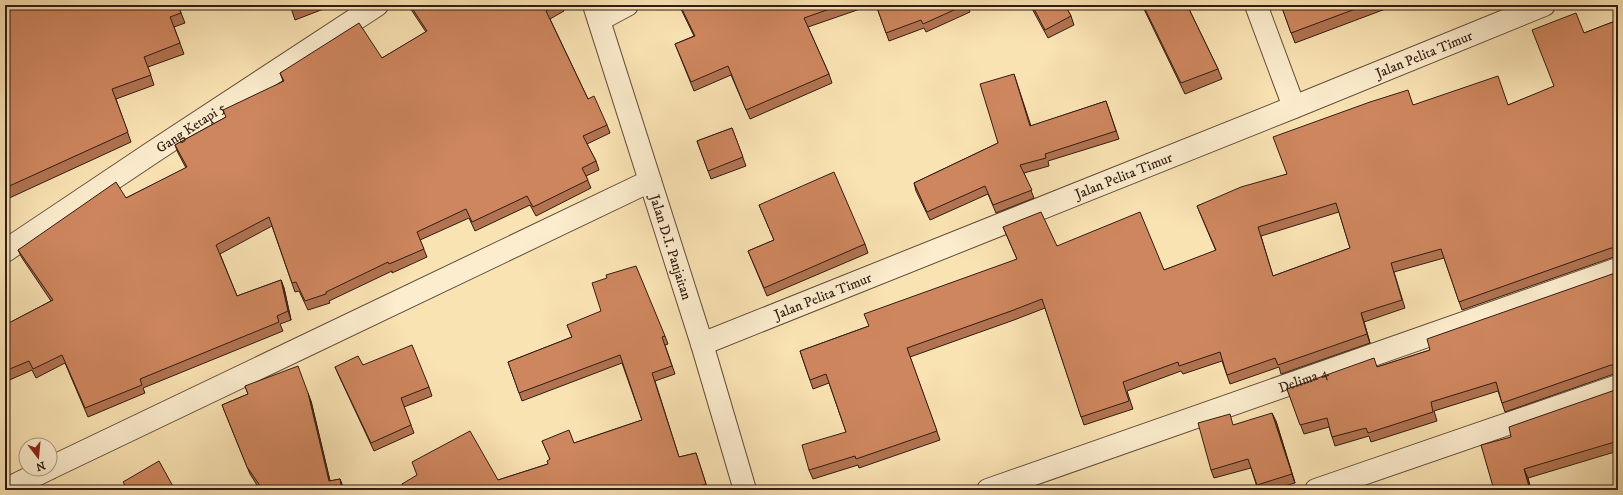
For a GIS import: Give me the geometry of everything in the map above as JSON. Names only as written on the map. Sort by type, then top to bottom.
[{"type":"street","name":"Gang Ketapi 5","points":[[5,252],[153,152],[377,5]]},
{"type":"street","points":[[596,12],[627,5]]},
{"type":"street","points":[[1256,5],[1294,107]]},
{"type":"street","name":"Jalan Pelita Timur","points":[[702,344],[1294,107],[1544,5]]},
{"type":"street","name":"Jalan D.I. Panjaitan","points":[[596,12],[702,344],[745,490]]},
{"type":"street","points":[[58,465],[650,181]]},
{"type":"street","name":"Delima 4","points":[[988,490],[1618,269]]},
{"type":"street","points":[[1316,490],[1618,386]]},
{"type":"street","points":[[5,490],[32,477]]},
{"type":"building","points":[[5,5],[178,5],[181,13],[170,17],[180,43],[144,57],[151,75],[112,89],[128,132],[5,188]]},
{"type":"building","points":[[290,5],[302,5],[291,9]]},
{"type":"building","points":[[410,5],[556,5],[546,11],[588,99],[594,96],[607,125],[583,136],[596,161],[582,168],[588,180],[533,207],[527,196],[472,222],[466,209],[417,232],[424,249],[389,264],[388,262],[326,292],[326,294],[305,301],[296,282],[292,283],[269,217],[216,245],[237,296],[281,280],[288,311],[277,316],[279,322],[140,379],[142,385],[85,408],[62,355],[33,369],[29,361],[5,371],[5,325],[53,300],[18,250],[116,182],[126,198],[187,167],[175,145],[226,117],[223,110],[284,81],[280,73],[359,23],[382,58],[427,31]]},
{"type":"building","points":[[680,5],[841,5],[804,18],[829,74],[746,110],[728,66],[691,82],[675,44],[695,36]]},
{"type":"building","points":[[876,5],[965,5],[923,24],[921,20],[886,33]]},
{"type":"building","points":[[1032,5],[1065,5],[1071,16],[1045,30]]},
{"type":"building","points":[[1143,5],[1187,5],[1218,69],[1181,83]]},
{"type":"building","points":[[1281,5],[1366,5],[1291,33]]},
{"type":"building","points":[[1576,13],[1584,33],[1618,20],[1618,248],[1611,248],[1459,302],[1441,249],[1391,263],[1402,300],[1361,313],[1367,334],[1278,365],[1275,358],[1227,375],[1220,352],[1179,366],[1178,362],[1123,382],[1129,401],[1081,417],[1042,299],[907,348],[937,431],[856,459],[855,456],[809,470],[802,445],[846,432],[826,374],[810,380],[800,351],[869,326],[864,314],[1017,259],[1003,227],[1041,212],[1057,246],[1140,212],[1164,270],[1216,250],[1197,206],[1241,187],[1287,174],[1273,137],[1408,90],[1413,105],[1498,76],[1508,105],[1554,86],[1532,30]],"holes":[[[1336,203],[1350,248],[1273,276],[1258,227]]]},
{"type":"building","points":[[1014,74],[1030,126],[1106,101],[1116,131],[1045,154],[1046,158],[1020,165],[1032,190],[993,205],[985,186],[927,212],[914,183],[998,143],[980,84]]},
{"type":"building","points":[[732,128],[743,157],[708,171],[697,141]]},
{"type":"building","points":[[834,172],[865,244],[764,288],[748,251],[774,240],[759,205]]},
{"type":"building","points":[[636,266],[665,336],[662,337],[672,366],[652,373],[679,457],[696,453],[706,484],[689,490],[405,490],[402,484],[417,475],[412,462],[470,431],[498,480],[548,464],[547,461],[550,459],[542,441],[569,430],[574,443],[642,420],[620,355],[519,393],[508,362],[572,337],[567,325],[601,311],[592,283],[607,278],[606,275]]},
{"type":"building","points":[[1618,272],[1618,365],[1611,365],[1502,403],[1496,382],[1431,402],[1433,412],[1368,433],[1366,428],[1332,437],[1327,418],[1300,425],[1287,389],[1374,358],[1377,367],[1430,350],[1427,339]]},
{"type":"building","points":[[412,345],[429,387],[401,398],[411,425],[371,443],[335,367],[358,356],[363,365]]},
{"type":"building","points":[[298,366],[308,393],[329,481],[340,479],[342,490],[263,490],[247,467],[222,405],[248,394],[245,386]]},
{"type":"building","points":[[1618,389],[1618,441],[1524,469],[1530,490],[1494,490],[1481,445],[1511,437],[1509,427]]},
{"type":"building","points":[[1272,413],[1292,474],[1257,485],[1248,459],[1211,470],[1198,423],[1230,414],[1233,425]]},
{"type":"building","points":[[159,461],[175,490],[128,490],[123,482]]}]
